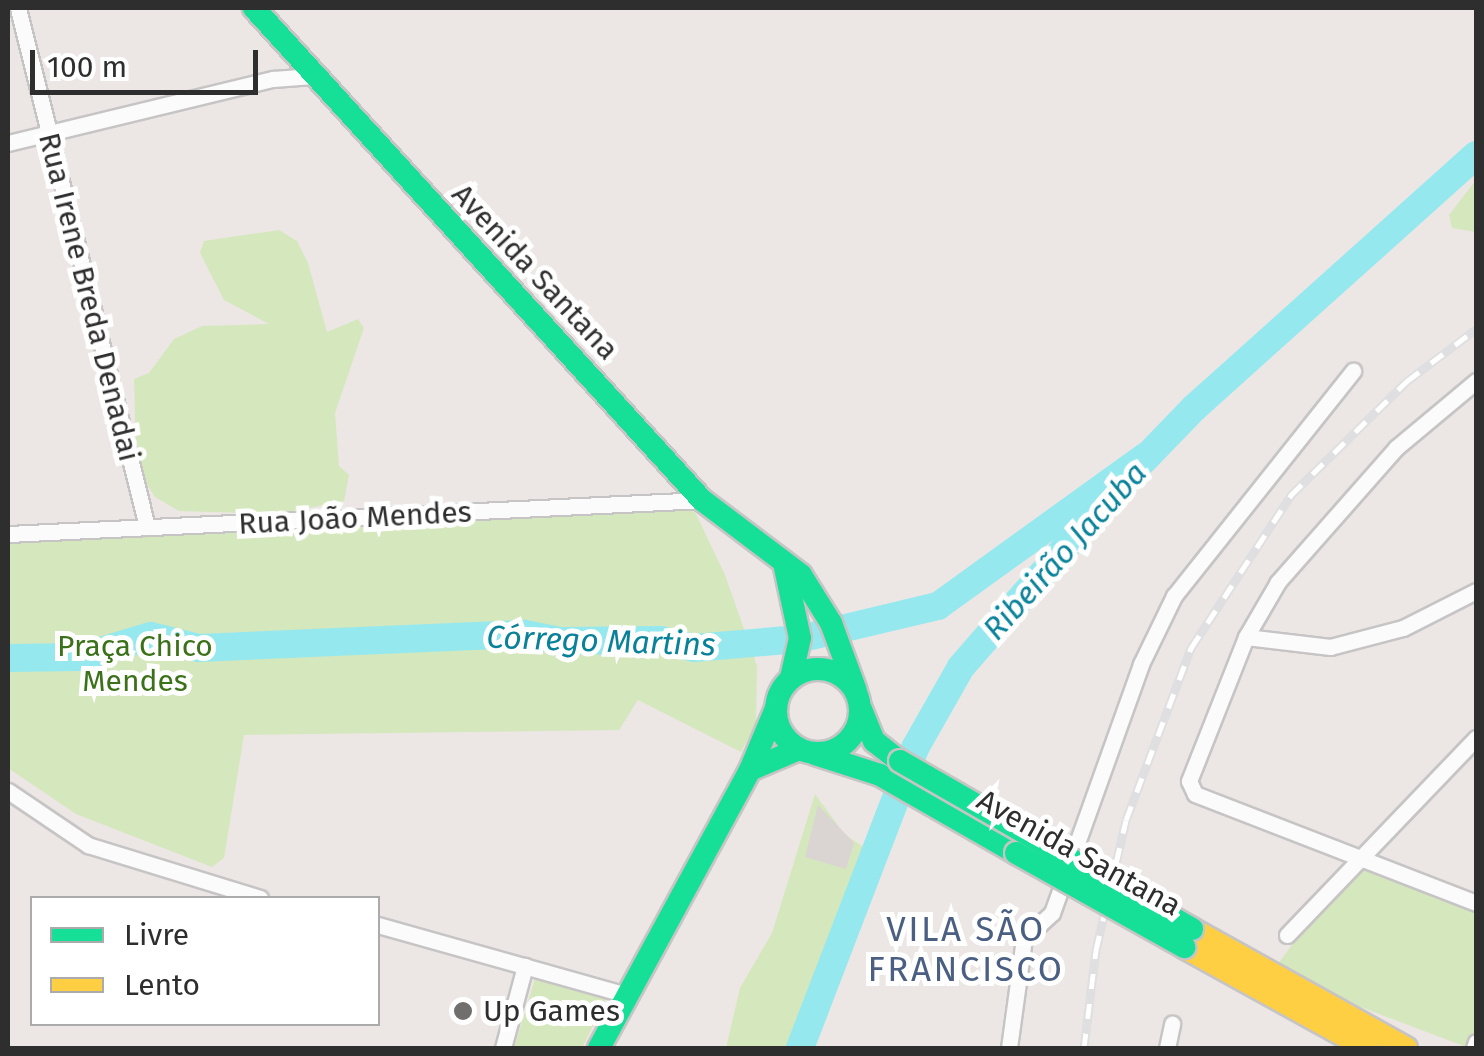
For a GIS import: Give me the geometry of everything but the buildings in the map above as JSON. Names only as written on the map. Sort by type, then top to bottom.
[{"type":"main road","name":"Avenida Santana","points":[[254,8],[702,500],[808,584],[834,632],[874,741],[894,771]]},
{"type":"main road","points":[[600,1048],[750,770],[791,678],[800,638],[784,563]]},
{"type":"main road","points":[[750,770],[852,738],[858,700],[830,670],[814,668],[791,678]]},
{"type":"main road","points":[[776,708],[781,732],[807,751]]},
{"type":"main road","name":"Avenida Santana","points":[[807,751],[894,771],[1258,976]]},
{"type":"main road","points":[[1258,976],[1368,1048]]},
{"type":"main road","points":[[1258,976],[1406,1048]]},
{"type":"street","name":"Rua Irene Breda Denadai","points":[[18,8],[147,528]]},
{"type":"street","points":[[272,79],[297,57]]},
{"type":"street","points":[[8,143],[272,79],[313,76]]},
{"type":"street","points":[[1009,1048],[1024,939],[1052,913],[1122,713],[1174,596],[1353,371]]},
{"type":"street","points":[[1476,381],[1396,448],[1278,582],[1246,637],[1190,768],[1195,794],[1476,903]]},
{"type":"street","name":"Rua João Mendes","points":[[8,534],[702,500]]},
{"type":"street","points":[[1246,637],[1330,647],[1403,628],[1476,591]]},
{"type":"street","points":[[1287,935],[1476,738]]},
{"type":"street","points":[[8,791],[88,845],[254,896]]},
{"type":"street","points":[[380,927],[626,995]]},
{"type":"street","points":[[503,1048],[525,966]]},
{"type":"street","points":[[1167,1048],[1172,1024]]},
{"type":"green space","points":[[1476,180],[1476,232],[1452,228],[1449,215]]},
{"type":"green space","points":[[279,230],[297,241],[308,263],[327,332],[358,319],[364,328],[335,413],[339,466],[349,475],[344,501],[278,514],[179,511],[155,497],[144,480],[136,454],[134,379],[149,373],[174,339],[202,326],[269,324],[224,300],[200,253],[204,241]]},
{"type":"green space","name":"Praça Chico Mendes","points":[[685,504],[696,514],[725,575],[757,666],[756,724],[741,752],[638,700],[619,730],[244,735],[224,858],[212,867],[76,814],[8,768],[8,537]]},
{"type":"green space","points":[[815,794],[845,835],[864,847],[792,1048],[726,1048],[740,988],[772,933]]},
{"type":"green space","points":[[1368,868],[1476,910],[1476,1026],[1469,1048],[1271,973],[1333,890],[1357,869]]},
{"type":"green space","points":[[537,972],[610,991],[582,1048],[514,1048]]},
{"type":"shaded area","points":[[818,805],[854,843],[846,869],[805,857]]},
{"type":"waterway","name":"Ribeirão Jacuba","points":[[1133,471],[1194,408],[1476,155]]},
{"type":"waterway","name":"Córrego Martins","points":[[8,658],[81,657],[151,636],[199,648],[525,634],[560,641],[660,640],[694,648],[799,639],[938,606],[1146,456]]},
{"type":"waterway","name":"Ribeirão Jacuba","points":[[800,1048],[915,748],[961,667],[1098,510]]},
{"type":"railway","points":[[1084,1048],[1096,950],[1126,820],[1191,648],[1291,495],[1407,381],[1476,329]]},
{"type":"traffic: fast","points":[[254,8],[702,500],[801,575],[831,623],[856,691]]},
{"type":"traffic: fast","points":[[784,563],[800,638],[791,678]]},
{"type":"traffic: fast","points":[[810,669],[826,669],[842,676],[853,687],[860,711],[857,727],[848,741],[826,753],[810,753],[794,746],[783,735],[776,719],[776,703],[783,687],[794,676],[810,669]]},
{"type":"traffic: fast","points":[[599,1048],[750,770],[776,708]]},
{"type":"traffic: fast","points":[[861,709],[874,741],[900,761]]},
{"type":"traffic: fast","points":[[750,770],[799,749]]},
{"type":"traffic: fast","points":[[815,754],[880,775],[1016,853]]},
{"type":"traffic: fast","points":[[900,761],[1192,929]]},
{"type":"traffic: fast","points":[[1016,853],[1184,947]]},
{"type":"traffic: slow","points":[[1192,929],[1406,1048]]},
{"type":"traffic: slow","points":[[1184,947],[1367,1048]]},
{"type":"place","name":"Up Games","points":[[463,1011]]},
{"type":"district","name":"VILA SÃO FRANCISCO","points":[[966,949]]}]
